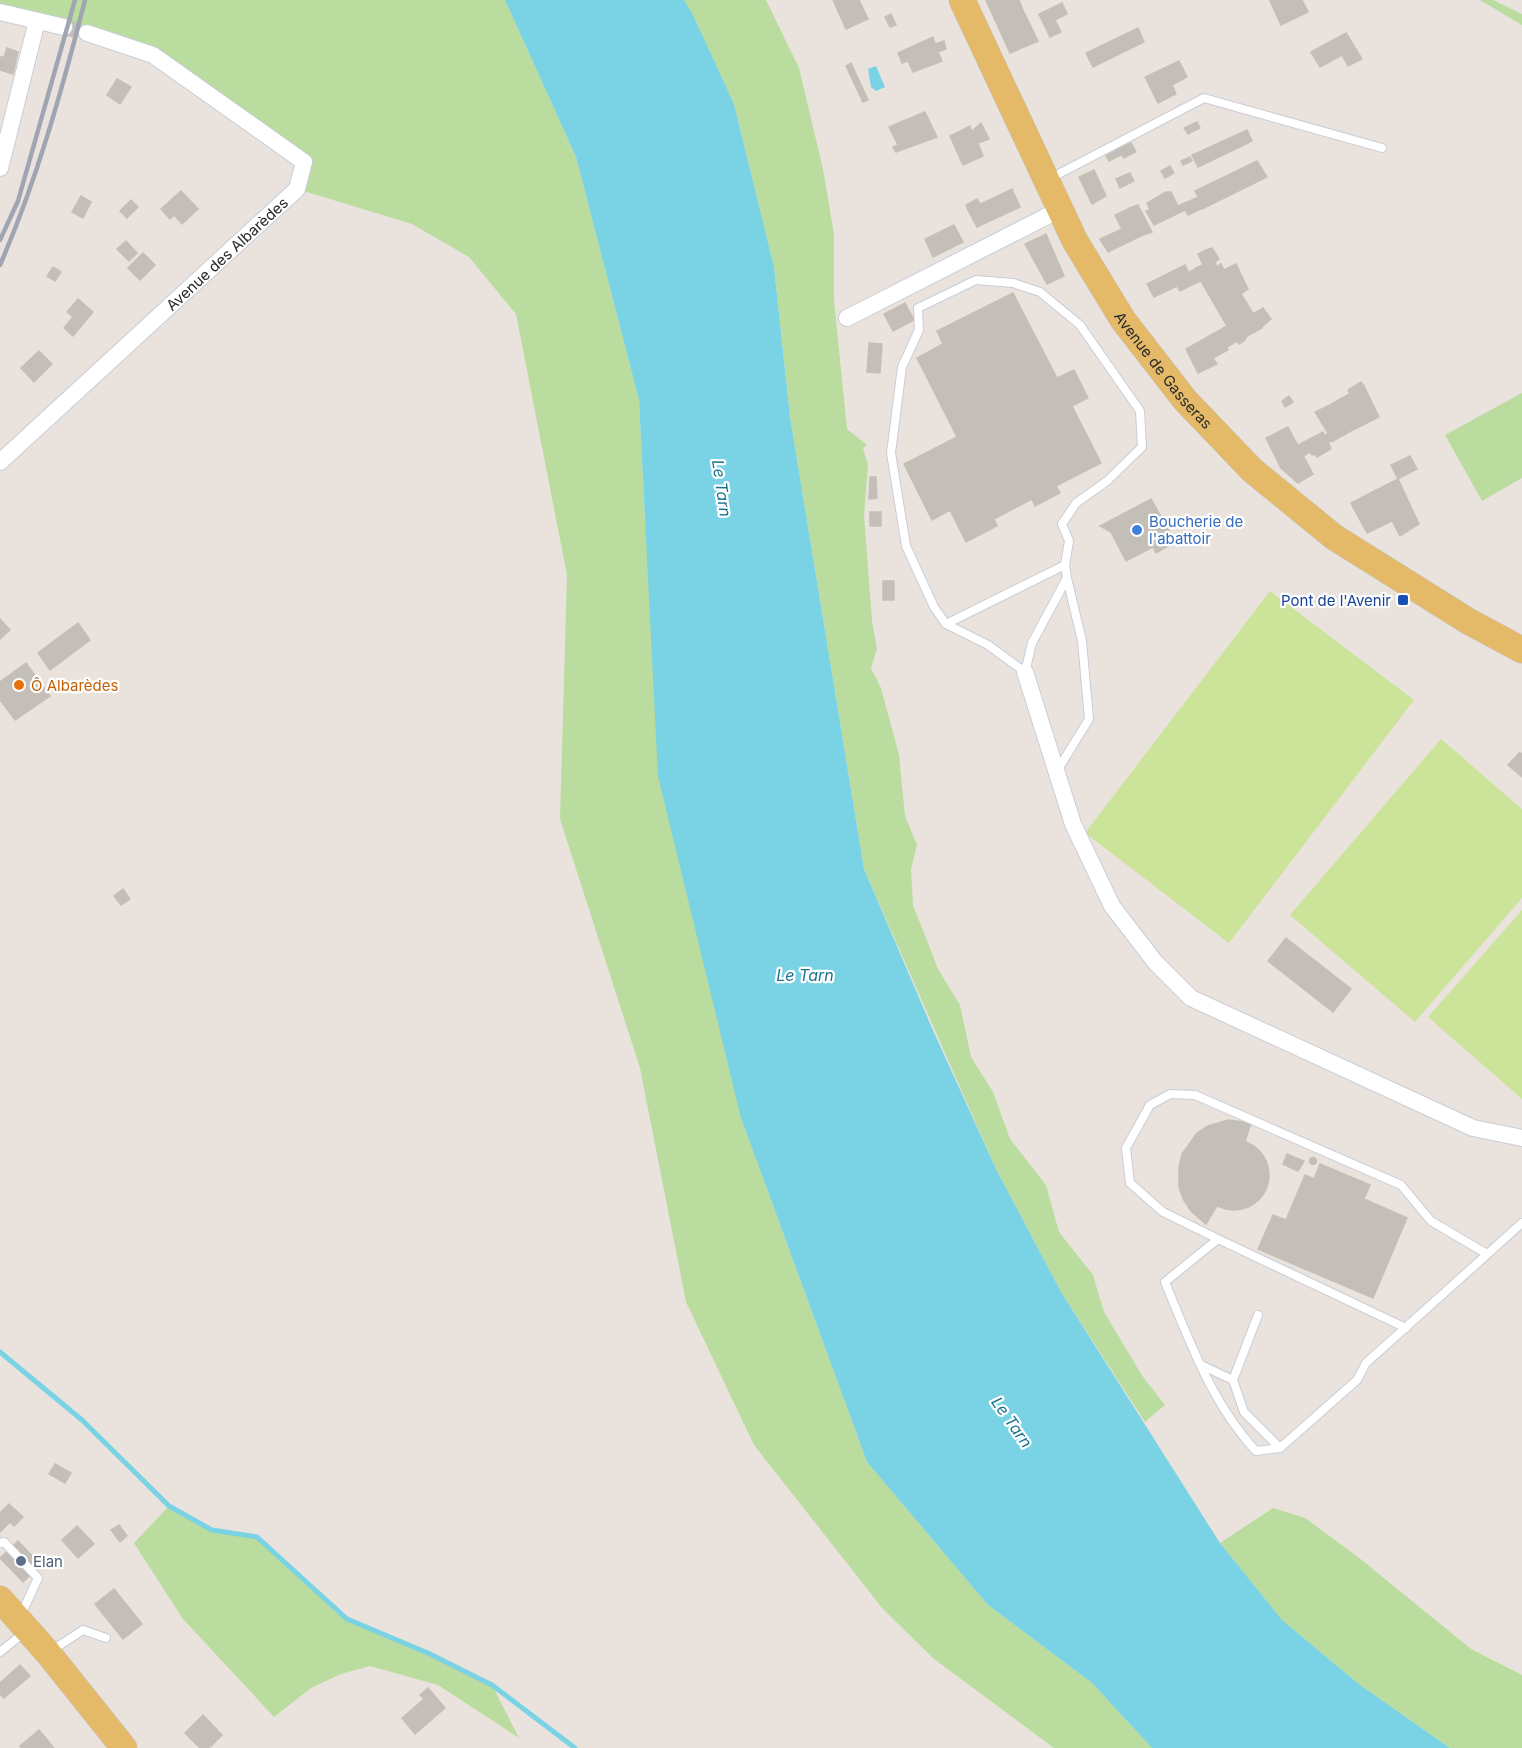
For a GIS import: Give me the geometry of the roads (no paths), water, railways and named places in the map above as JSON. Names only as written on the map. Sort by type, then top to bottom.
[{"type":"main road","name":"Avenue de Gasseras","points":[[962,0],[1059,210],[1123,320],[1185,400],[1252,470],[1334,537],[1522,650]]},
{"type":"main road","name":"Avenue de Gasseras","points":[[1489,632],[1522,635]]},
{"type":"main road","points":[[0,1599],[48,1653],[124,1748]]},
{"type":"street","points":[[0,12],[64,27]]},
{"type":"street","points":[[0,168],[37,21]]},
{"type":"street","name":"Avenue des Albarèdes","points":[[0,462],[297,189],[304,162],[153,55],[87,33]]},
{"type":"street","points":[[847,318],[1059,210]]},
{"type":"street","points":[[1025,672],[1072,824],[1112,906],[1155,962],[1191,998],[1473,1128],[1522,1138]]},
{"type":"lane","points":[[1045,181],[1204,98],[1382,148]]},
{"type":"lane","points":[[1056,772],[1089,718],[1082,641],[1065,564],[1069,541],[1062,524],[1076,503],[1107,481],[1142,447],[1140,411],[1080,325],[1040,292],[1013,283],[976,280],[918,308],[919,330],[902,367],[891,453],[906,546],[934,607],[946,624],[988,645],[1025,672],[1032,643],[1067,578]]},
{"type":"lane","points":[[946,624],[1065,564]]},
{"type":"lane","points":[[1406,1328],[1163,1212],[1130,1183],[1126,1148],[1150,1105],[1170,1094],[1195,1095],[1401,1185],[1431,1221],[1487,1254]]},
{"type":"lane","points":[[1218,1239],[1165,1282],[1200,1365],[1239,1433],[1256,1451],[1280,1448],[1357,1380],[1366,1363],[1522,1223]]},
{"type":"lane","points":[[1258,1315],[1233,1380],[1244,1412],[1280,1448]]},
{"type":"lane","points":[[1200,1365],[1233,1380]]},
{"type":"lane","points":[[0,1543],[4,1542],[38,1578],[23,1625],[0,1652]]},
{"type":"lane","points":[[48,1653],[83,1630],[106,1638]]},
{"type":"water","name":"Le Tarn","points":[[505,0],[684,0],[692,13],[734,104],[774,267],[790,417],[864,869],[932,1028],[996,1169],[1061,1292],[1220,1543],[1282,1620],[1360,1685],[1450,1748],[1152,1748],[1092,1683],[988,1605],[867,1462],[741,1118],[658,776],[639,400],[576,157]]},
{"type":"water","points":[[876,66],[885,87],[876,91],[871,87],[868,69]]},
{"type":"waterway","points":[[0,1352],[82,1420],[169,1506],[212,1530],[257,1537],[347,1619],[428,1653],[492,1685],[575,1748]]},
{"type":"tunnel","points":[[64,27],[87,33]]},
{"type":"railway","points":[[0,240],[18,201],[75,0]]},
{"type":"railway","points":[[0,265],[26,200],[48,134],[85,0]]},
{"type":"place","name":"Boucherie de l'abattoir","points":[[1137,530]]},
{"type":"place","name":"Pont de l'Avenir","points":[[1403,600]]},
{"type":"place","name":"Ô Albarèdes","points":[[19,685]]},
{"type":"place","name":"Elan","points":[[21,1561]]}]
